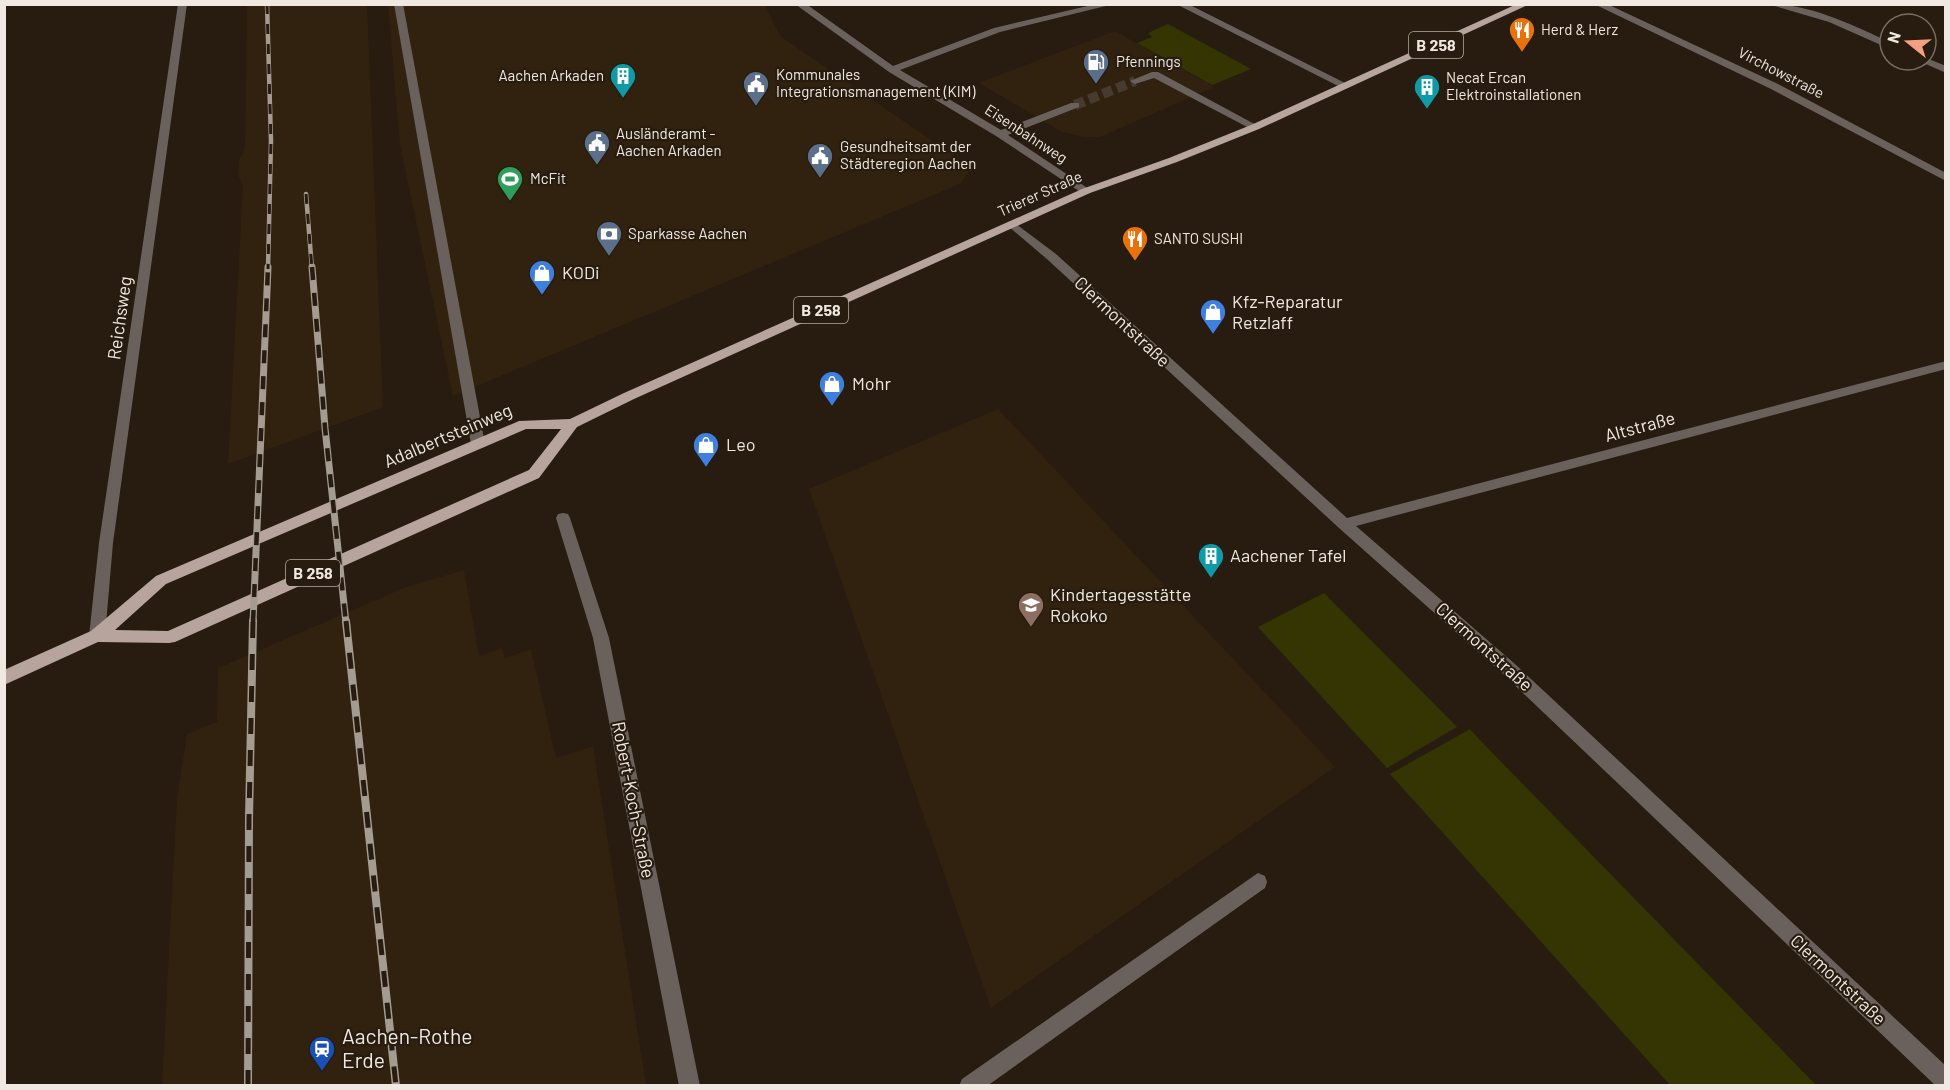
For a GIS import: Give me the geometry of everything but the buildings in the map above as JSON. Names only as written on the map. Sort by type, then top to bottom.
[{"type":"main road","name":"Trierer Straße","points":[[572,424],[640,391],[1086,191],[1173,160],[1255,127],[1526,4]]},
{"type":"main road","name":"Adalbertsteinweg","points":[[4,678],[98,636],[161,580],[524,424],[572,424]]},
{"type":"main road","name":"Adalbertsteinweg","points":[[98,636],[169,637],[534,474],[572,424]]},
{"type":"street","name":"Reichsweg","points":[[98,636],[106,543],[183,4]]},
{"type":"street","points":[[398,4],[478,444]]},
{"type":"street","name":"Eisenbahnweg","points":[[798,4],[892,70],[1000,134],[1086,191]]},
{"type":"street","points":[[892,70],[997,30],[1110,4]]},
{"type":"street","points":[[1180,4],[1346,86]]},
{"type":"street","name":"Virchowstraße","points":[[1598,4],[1677,38],[1813,104],[1946,178]]},
{"type":"street","points":[[1772,4],[1832,20],[1878,40]]},
{"type":"street","points":[[1135,81],[1155,74],[1255,127]]},
{"type":"street","points":[[1000,134],[1075,105]]},
{"type":"street","points":[[1932,170],[1946,166]]},
{"type":"street","name":"Clermontstraße","points":[[1012,224],[1052,257],[1344,524],[1509,669],[1946,1082]]},
{"type":"street","name":"Altstraße","points":[[1344,524],[1946,365]]},
{"type":"street","name":"Robert-Koch-Straße","points":[[563,518],[601,638],[690,1086]]},
{"type":"street","points":[[969,1086],[1258,882]]},
{"type":"shaded area","points":[[247,5],[367,5],[383,407],[228,464],[243,186],[238,175],[239,160],[245,149]]},
{"type":"shaded area","name":"Aachen Arkaden","points":[[388,5],[765,5],[780,36],[957,158],[969,172],[960,184],[453,396],[400,145]]},
{"type":"shaded area","points":[[1168,24],[1251,69],[1212,85],[1137,43],[1152,37],[1148,33]]},
{"type":"shaded area","name":"Pfennings","points":[[1115,31],[1214,87],[1100,137],[1083,137],[1062,132],[979,83]]},
{"type":"shaded area","name":"Kindertagesstätte Rokoko","points":[[998,409],[1335,767],[991,1008],[809,489]]},
{"type":"shaded area","points":[[464,570],[479,656],[502,648],[505,658],[531,649],[556,758],[593,746],[646,1085],[162,1085],[177,798],[187,734],[217,722],[218,668],[406,587]]},
{"type":"shaded area","points":[[1324,593],[1457,727],[1387,768],[1258,627]]},
{"type":"shaded area","points":[[1470,729],[1816,1085],[1670,1085],[1390,774]]},
{"type":"tunnel","points":[[1075,105],[1135,81]]},
{"type":"railway","points":[[267,4],[271,141],[268,269]]},
{"type":"railway","points":[[306,194],[312,269]]},
{"type":"railway","points":[[253,623],[268,267]]},
{"type":"railway","points":[[312,267],[325,428],[346,623]]},
{"type":"railway","points":[[248,1086],[249,819],[253,621]]},
{"type":"railway","points":[[346,621],[396,1086]]},
{"type":"place","name":"Herd & Herz","points":[[1522,53]]},
{"type":"place","name":"Pfennings","points":[[1096,85]]},
{"type":"place","name":"Aachen Arkaden","points":[[623,99]]},
{"type":"place","name":"Kommunales Integrationsmanagement (KIM)","points":[[756,107]]},
{"type":"place","name":"Necat Ercan Elektroinstallationen","points":[[1427,110]]},
{"type":"place","name":"Ausländeramt - Aachen Arkaden","points":[[597,166]]},
{"type":"place","name":"Gesundheitsamt der Städteregion Aachen","points":[[820,179]]},
{"type":"place","name":"McFit","points":[[510,202]]},
{"type":"place","name":"Sparkasse Aachen","points":[[609,257]]},
{"type":"place","name":"SANTO SUSHI","points":[[1135,262]]},
{"type":"place","name":"KODi","points":[[542,296]]},
{"type":"place","name":"Kfz-Reparatur Retzlaff","points":[[1213,335]]},
{"type":"place","name":"Mohr","points":[[832,407]]},
{"type":"place","name":"Leo","points":[[706,468]]},
{"type":"place","name":"Aachener Tafel","points":[[1211,579]]},
{"type":"place","name":"Kindertagesstätte Rokoko","points":[[1031,628]]},
{"type":"place","name":"Aachen-Rothe Erde","points":[[322,1072]]}]
